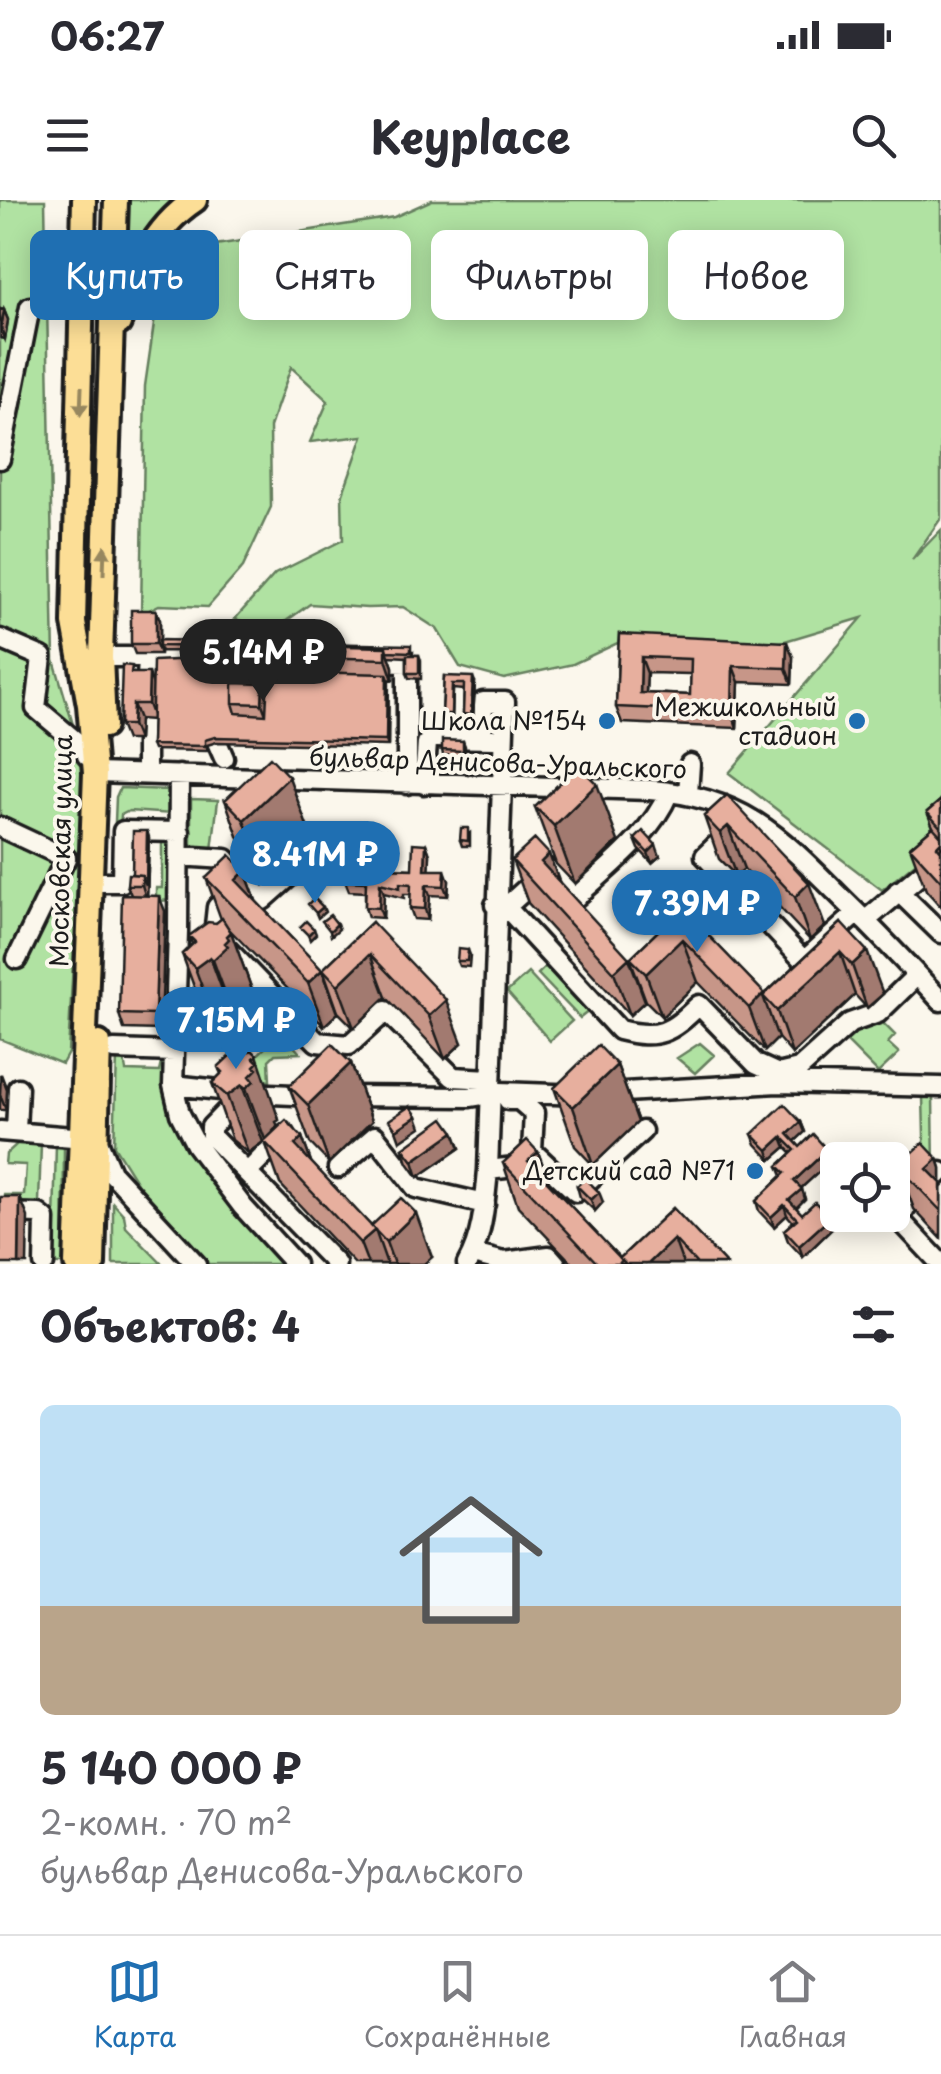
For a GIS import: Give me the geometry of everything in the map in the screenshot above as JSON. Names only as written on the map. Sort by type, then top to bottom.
[{"type":"main road","name":"Московская улица","points":[[76,1264],[88,1137],[100,882],[98,767],[74,623],[84,200]]},
{"type":"main road","name":"Московская улица","points":[[93,1264],[88,1137],[116,200]]},
{"type":"main road","points":[[110,354],[144,254],[160,230],[194,200]]},
{"type":"street","points":[[0,459],[30,307]]},
{"type":"street","points":[[0,639],[42,657],[36,708],[86,750],[98,767]]},
{"type":"street","points":[[101,657],[148,656],[147,680]]},
{"type":"street","points":[[155,658],[254,659]]},
{"type":"street","points":[[350,662],[407,663],[415,784]]},
{"type":"street","points":[[482,739],[483,702],[505,702],[501,906],[488,1170],[485,1204],[470,1259],[504,1262],[549,1256],[556,1264]]},
{"type":"street","points":[[218,709],[217,742],[224,758],[238,766],[240,777]]},
{"type":"street","points":[[146,727],[146,774]]},
{"type":"street","points":[[415,784],[432,740],[504,739]]},
{"type":"street","points":[[202,776],[206,764],[224,758]]},
{"type":"street","points":[[501,906],[548,868],[576,898],[627,850],[678,793],[690,764]]},
{"type":"street","name":"бульвар Денисова-Уральского","points":[[98,767],[146,774],[678,793],[746,816],[788,844],[941,1001]]},
{"type":"street","points":[[179,775],[179,856],[171,908],[178,932],[173,1085],[180,1114],[196,1146],[243,1207],[295,1264]]},
{"type":"street","points":[[746,816],[706,856],[804,962],[941,857]]},
{"type":"street","points":[[0,828],[66,858],[17,959]]},
{"type":"street","points":[[100,882],[122,882],[123,830],[180,832]]},
{"type":"street","points":[[179,856],[226,859],[263,900],[334,838]]},
{"type":"street","points":[[214,935],[217,906],[245,880]]},
{"type":"street","points":[[898,891],[941,933]]},
{"type":"street","points":[[501,906],[619,1030],[645,1036],[675,1029],[699,1005],[756,1064],[778,1074],[799,1069],[850,1023],[878,1013],[917,975]]},
{"type":"street","points":[[178,932],[214,935],[317,1042],[349,1044],[386,1011],[453,1078],[518,1100],[534,1113],[532,1151],[515,1166],[488,1170]]},
{"type":"street","points":[[228,1038],[271,994]]},
{"type":"street","points":[[114,1050],[174,1052]]},
{"type":"street","points":[[173,1085],[248,1094],[470,1097],[490,1091],[562,1096],[778,1083],[941,1087]]},
{"type":"street","points":[[18,1088],[8,1131],[88,1137],[112,1172],[196,1264]]},
{"type":"street","points":[[238,1099],[210,1127],[210,1136],[336,1264]]},
{"type":"street","points":[[247,1173],[290,1129]]},
{"type":"street","points":[[532,1151],[576,1192],[642,1131]]},
{"type":"street","points":[[338,1168],[374,1136],[416,1188],[485,1204]]},
{"type":"street","points":[[940,1264],[900,1220],[906,1207],[941,1172]]},
{"type":"street","points":[[0,1213],[39,1214],[45,1219],[44,1264]]},
{"type":"green space","points":[[0,200],[45,200],[46,230],[30,230],[30,320],[47,320],[54,660],[84,762],[68,1053],[62,1064],[0,1039]]},
{"type":"green space","points":[[125,200],[177,200],[147,230],[124,230]]},
{"type":"green space","points":[[432,200],[941,200],[941,518],[912,560],[941,530],[941,842],[882,890],[729,773],[862,618],[775,644],[626,639],[573,664],[504,679],[460,667],[437,629],[403,607],[310,604],[272,631],[235,619],[275,574],[343,540],[342,496],[363,436],[310,442],[328,401],[291,367],[270,427],[271,507],[243,567],[208,607],[159,605],[141,614],[145,386],[155,320],[219,320],[219,244],[239,241],[239,320],[411,320],[411,230],[311,230],[394,217]]},
{"type":"green space","points":[[120,788],[168,790],[176,794],[172,814],[129,811],[121,815],[117,871],[113,871],[116,797]]},
{"type":"green space","points":[[191,799],[218,800],[212,850],[191,847]]},
{"type":"green space","points":[[162,838],[176,840],[174,900],[156,901],[156,888],[162,888]]},
{"type":"green space","points":[[552,960],[594,1007],[580,1018],[538,974]]},
{"type":"green space","points":[[528,973],[572,1021],[550,1041],[507,992]]},
{"type":"green space","points":[[878,1018],[895,1035],[888,1043],[899,1053],[878,1073],[843,1038],[856,1025]]},
{"type":"green space","points":[[281,1032],[300,1053],[275,1054],[269,1060],[270,1081],[254,1079],[244,1068]]},
{"type":"green space","points":[[700,1043],[714,1055],[695,1073],[677,1058]]},
{"type":"green space","points":[[117,1058],[124,1059],[126,1071],[159,1072],[162,1059],[167,1060],[171,1106],[286,1264],[206,1264],[157,1215],[114,1146]]},
{"type":"green space","points":[[933,1095],[934,1173],[925,1175],[923,1096]]},
{"type":"green space","points":[[17,1144],[41,1144],[36,1207],[3,1208],[4,1195],[24,1195],[26,1165],[5,1164],[6,1154]]},
{"type":"green space","points":[[56,1144],[64,1148],[63,1264],[53,1264]]},
{"type":"green space","points":[[113,1203],[124,1215],[126,1227],[162,1264],[113,1264]]},
{"type":"building","points":[[131,610],[156,610],[156,644],[131,644]]},
{"type":"building","points":[[619,634],[787,642],[786,668],[733,666],[732,712],[616,707]],"holes":[[[641,657],[691,659],[690,695],[640,693]]]},
{"type":"building","points":[[159,640],[411,645],[411,652],[387,651],[386,647],[221,643],[220,647],[159,646]]},
{"type":"building","points":[[221,643],[386,647],[386,659],[220,655]]},
{"type":"building","points":[[407,655],[419,655],[419,673],[407,673]]},
{"type":"building","points":[[222,658],[226,670],[387,674],[386,741],[215,737],[205,740],[205,746],[151,745],[153,661]],"holes":[[[233,683],[263,684],[267,694],[266,715],[236,713]]]},
{"type":"building","points":[[122,665],[132,666],[131,673],[149,673],[148,704],[133,704],[132,725],[120,725]]},
{"type":"building","points":[[444,676],[473,677],[471,715],[463,714],[464,684],[452,684],[451,714],[442,714]]},
{"type":"building","points":[[233,683],[263,684],[262,704],[233,703]]},
{"type":"building","points":[[442,740],[463,741],[463,751],[442,750]]},
{"type":"building","points":[[270,757],[289,777],[244,820],[225,800]]},
{"type":"building","points":[[578,765],[597,784],[554,826],[535,807]]},
{"type":"building","points":[[727,795],[809,883],[795,897],[728,826],[720,833],[704,816]]},
{"type":"building","points":[[941,800],[941,828],[927,812]]},
{"type":"building","points":[[933,827],[941,836],[937,846],[941,851],[941,881],[910,847]]},
{"type":"building","points":[[461,828],[468,828],[468,841],[460,840]]},
{"type":"building","points":[[133,831],[147,831],[146,885],[142,875],[132,874]]},
{"type":"building","points":[[643,831],[656,845],[648,853],[635,839]]},
{"type":"building","points":[[535,839],[549,854],[541,862],[629,958],[614,972],[512,860]]},
{"type":"building","points":[[367,842],[382,843],[380,868],[412,869],[413,843],[426,844],[425,870],[445,870],[444,886],[426,885],[425,909],[410,908],[411,884],[400,883],[400,888],[380,883],[379,908],[365,907],[366,882],[345,881],[345,867],[366,868]]},
{"type":"building","points":[[230,855],[245,871],[236,880],[322,970],[308,983],[206,878]]},
{"type":"building","points":[[128,874],[142,875],[142,885],[127,885]]},
{"type":"building","points":[[122,895],[159,896],[155,1015],[119,1014]]},
{"type":"building","points":[[314,898],[323,907],[316,913],[308,904]]},
{"type":"building","points":[[682,908],[764,993],[749,1008],[682,939],[646,974],[630,958]]},
{"type":"building","points":[[330,915],[337,924],[330,931],[322,921]]},
{"type":"building","points":[[222,918],[231,932],[225,943],[228,946],[213,960],[210,957],[195,968],[182,954],[195,942],[189,936],[208,922],[216,923]]},
{"type":"building","points":[[306,921],[314,929],[308,935],[300,927]]},
{"type":"building","points":[[372,922],[446,1000],[429,1016],[370,954],[338,985],[323,969]]},
{"type":"building","points":[[841,923],[867,951],[852,965],[840,952],[777,1011],[763,996]]},
{"type":"building","points":[[458,949],[468,950],[467,961],[457,961]]},
{"type":"building","points":[[332,1044],[351,1063],[308,1105],[289,1086]]},
{"type":"building","points":[[598,1045],[617,1065],[573,1107],[554,1088]]},
{"type":"building","points":[[236,1050],[240,1055],[252,1050],[257,1055],[257,1069],[250,1076],[254,1081],[227,1096],[212,1083],[223,1072],[218,1067]]},
{"type":"building","points":[[784,1104],[801,1122],[788,1134],[800,1147],[813,1134],[820,1142],[820,1157],[794,1181],[802,1189],[789,1200],[802,1214],[815,1202],[820,1207],[820,1227],[799,1246],[784,1230],[797,1219],[784,1205],[771,1217],[756,1201],[785,1173],[778,1166],[795,1150],[782,1137],[768,1150],[752,1134]]},
{"type":"building","points":[[410,1106],[417,1116],[396,1130],[389,1120]]},
{"type":"building","points":[[444,1118],[454,1132],[413,1161],[403,1148]]},
{"type":"building","points":[[286,1120],[302,1137],[295,1145],[375,1230],[360,1243],[264,1141]]},
{"type":"building","points":[[527,1140],[538,1152],[528,1161],[622,1260],[619,1264],[598,1264],[503,1163]]},
{"type":"building","points":[[923,1143],[938,1159],[927,1169],[941,1183],[941,1211],[910,1179],[910,1155]]},
{"type":"building","points":[[585,1178],[599,1192],[591,1200],[577,1186]]},
{"type":"building","points":[[0,1197],[20,1197],[19,1264],[0,1264]]},
{"type":"building","points":[[401,1198],[416,1213],[386,1242],[371,1226]]},
{"type":"building","points":[[673,1208],[726,1264],[697,1264],[674,1239],[648,1264],[626,1264],[620,1258]]},
{"type":"place","name":"Школа №154","points":[[607,721]]},
{"type":"place","name":"Межшкольный стадион","points":[[857,721]]},
{"type":"place","name":"Детский сад №71","points":[[755,1171]]}]
